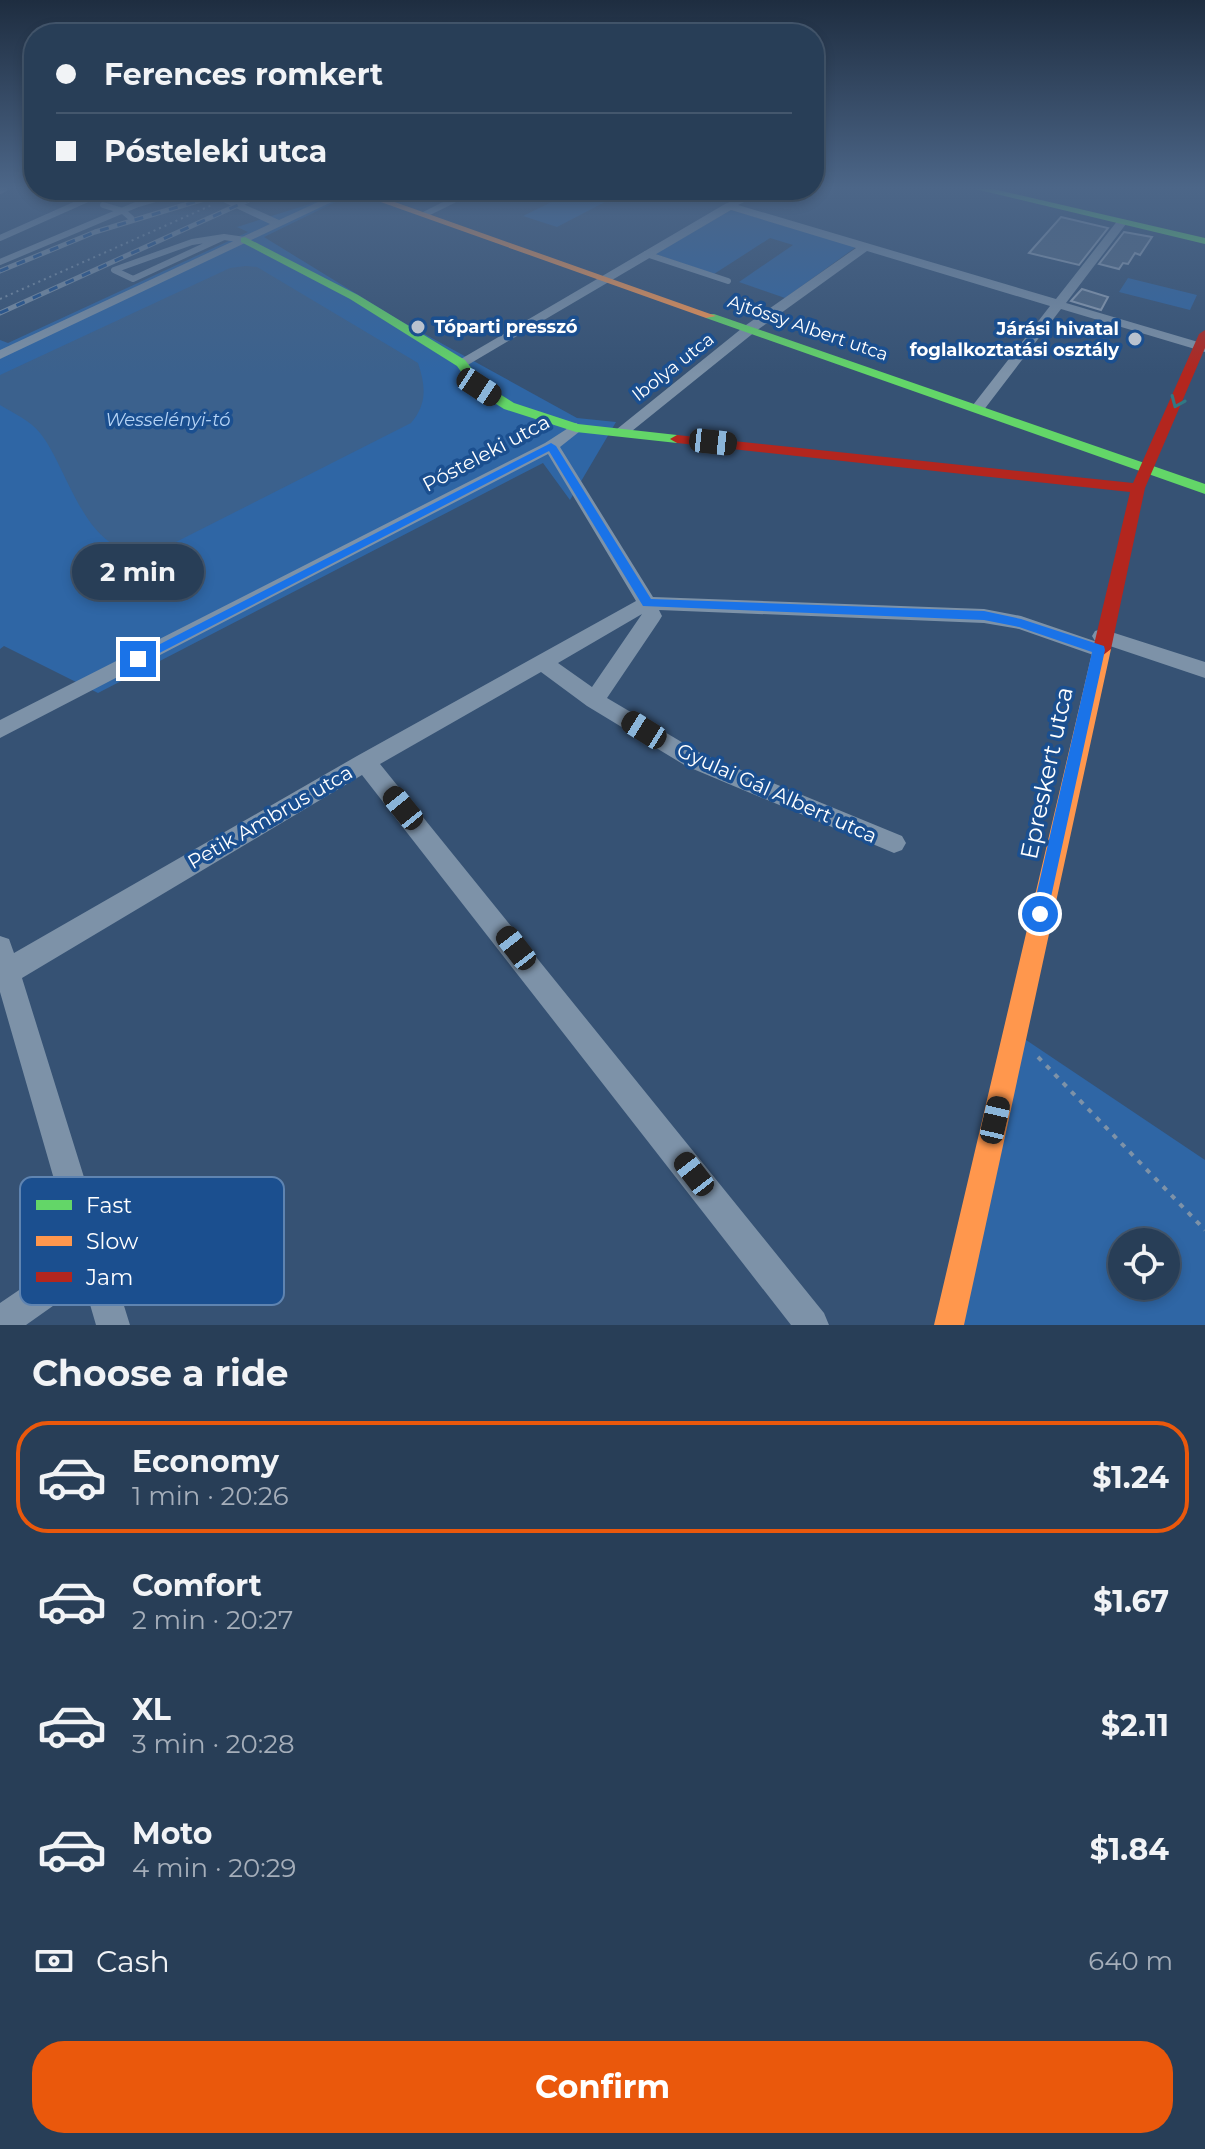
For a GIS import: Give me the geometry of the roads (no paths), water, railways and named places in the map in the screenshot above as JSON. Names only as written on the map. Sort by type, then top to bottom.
[{"type":"street","points":[[0,355],[222,251]]},
{"type":"street","points":[[266,251],[354,297],[461,363],[479,387],[509,406],[576,428]]},
{"type":"street","name":"Ajtóssy Albert utca","points":[[528,251],[1205,489]]},
{"type":"street","points":[[461,363],[651,251]]},
{"type":"street","name":"Ibolya utca","points":[[622,432],[751,328],[860,251]]},
{"type":"street","points":[[878,251],[1058,305],[1204,343]]},
{"type":"street","points":[[978,408],[1100,251]]},
{"type":"street","name":"Epreskert utca","points":[[949,1325],[1138,488],[1204,343]]},
{"type":"street","name":"Pósteleki utca","points":[[0,730],[551,446],[576,428],[1138,488]]},
{"type":"street","points":[[551,446],[652,616],[594,700]]},
{"type":"street","points":[[647,603],[984,616],[1205,670]]},
{"type":"street","name":"Petik Ambrus utca","points":[[2,965],[647,603]]},
{"type":"street","name":"Gyulai Gál Albert utca","points":[[541,661],[594,700],[694,760],[894,843]]},
{"type":"street","points":[[365,762],[812,1325]]},
{"type":"street","points":[[2,965],[67,1177]]},
{"type":"street","points":[[0,1323],[26,1305]]},
{"type":"street","points":[[107,1305],[113,1325]]},
{"type":"lane","points":[[0,262],[27,251]]},
{"type":"lane","points":[[167,251],[114,270],[133,279],[194,251]]},
{"type":"lane","points":[[646,254],[728,281]]},
{"type":"water","name":"Wesselényi-tó","points":[[257,267],[418,363],[424,388],[420,409],[411,423],[174,543],[138,550],[120,547],[104,538],[91,523],[40,433],[0,405],[0,375],[230,268]]},
{"type":"railway","points":[[0,271],[49,251]]},
{"type":"railway","points":[[0,313],[137,251]]},
{"type":"place","name":"Tóparti presszó","points":[[418,327]]},
{"type":"place","name":"Járási hivatal foglalkoztatási osztály","points":[[1135,339]]}]
